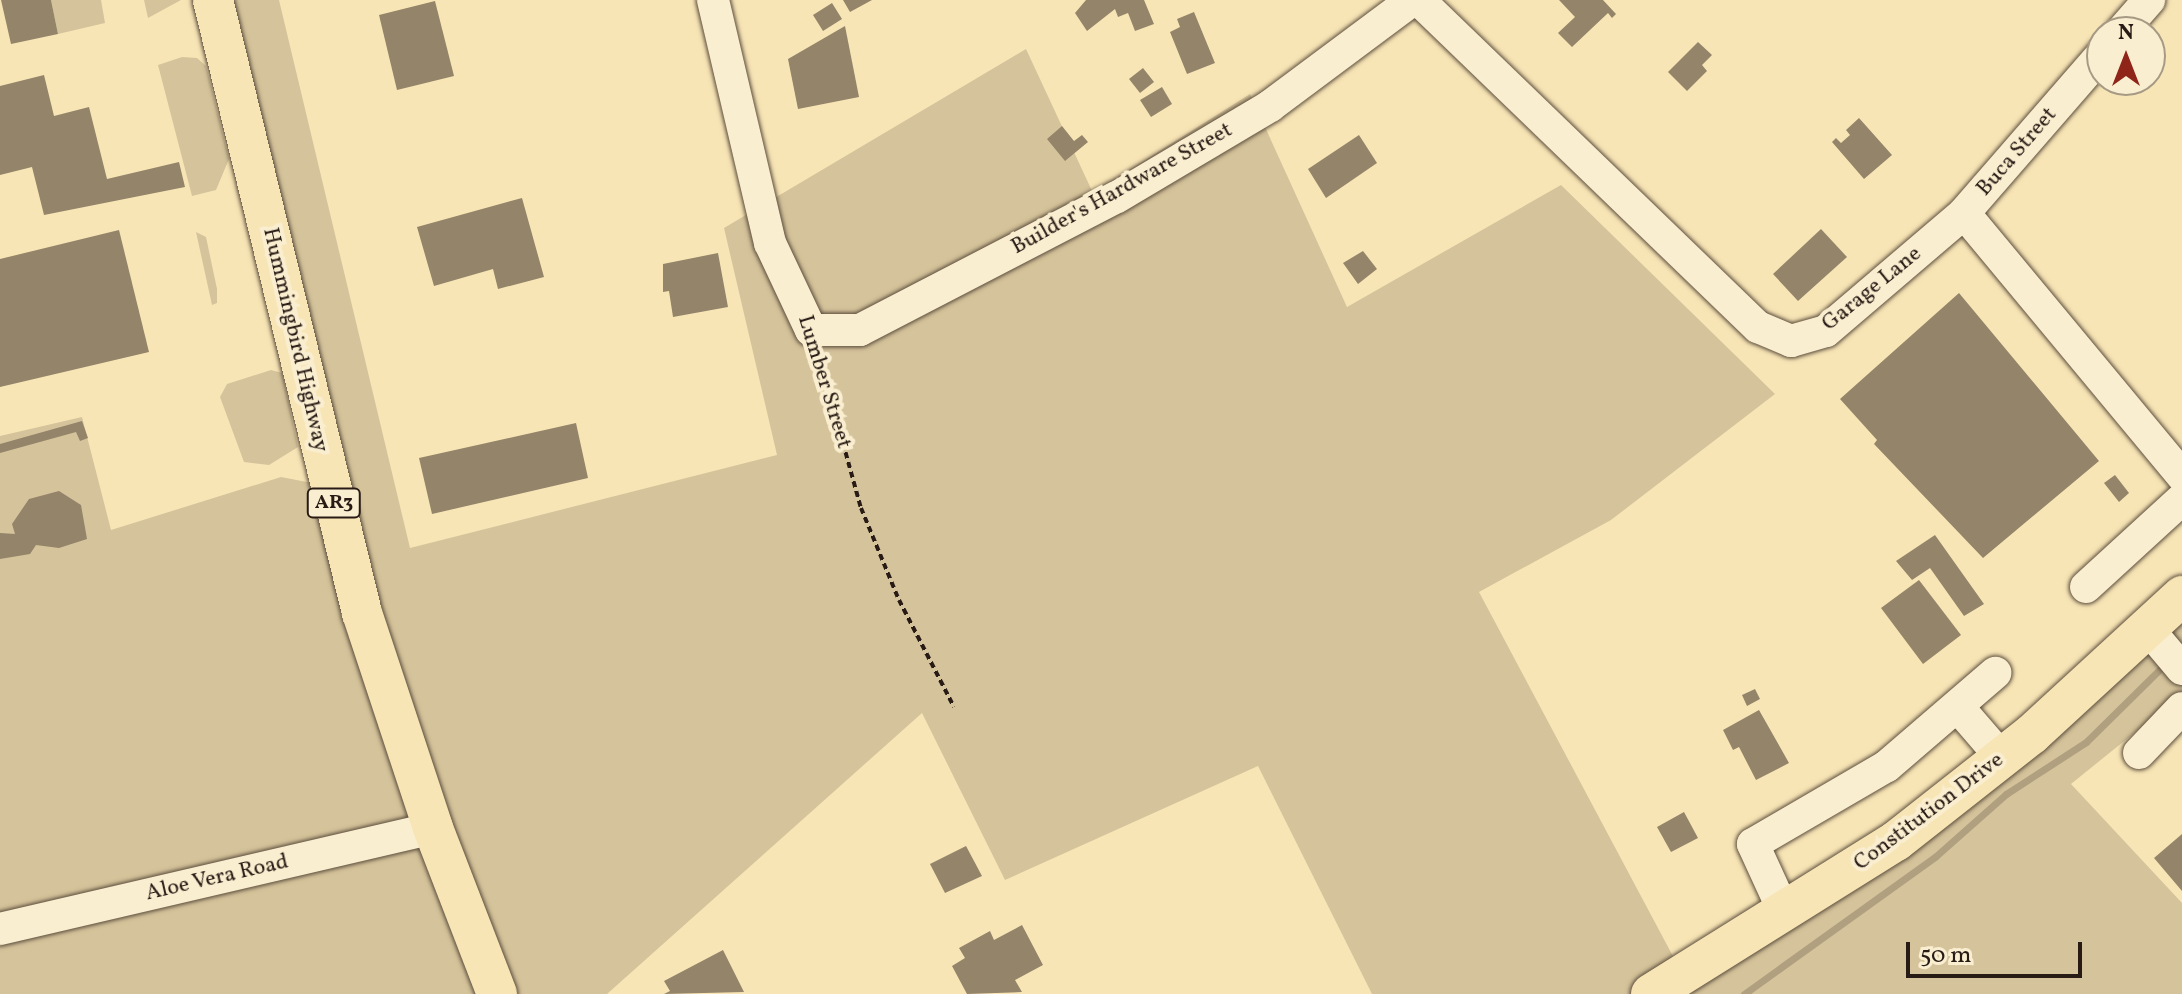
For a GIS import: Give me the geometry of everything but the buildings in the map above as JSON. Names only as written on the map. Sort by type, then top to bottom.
[{"type":"main road","name":"Hummingbird Highway","points":[[213,0],[362,613],[433,828],[497,994]]},
{"type":"main road","name":"Constitution Drive","points":[[1651,994],[1785,914],[1896,841],[2002,758],[2170,616]]},
{"type":"street","name":"Lumber Street","points":[[713,0],[770,243],[811,330]]},
{"type":"street","name":"Builder's Hardware Street","points":[[811,330],[860,330],[1117,197],[1270,106],[1412,0]]},
{"type":"street","name":"Garage Lane","points":[[1419,0],[1758,327],[1791,341],[1826,331],[1964,213]]},
{"type":"street","points":[[2135,16],[2149,0]]},
{"type":"street","name":"Buca Street","points":[[1964,213],[2086,72]]},
{"type":"street","points":[[1964,213],[2182,476]]},
{"type":"street","points":[[2086,587],[2182,499]]},
{"type":"street","points":[[2170,616],[2182,669]]},
{"type":"street","points":[[1785,914],[1753,844],[1887,766],[1995,673]]},
{"type":"street","points":[[1958,707],[2002,758]]},
{"type":"street","points":[[2139,753],[2182,708]]},
{"type":"street","name":"Aloe Vera Road","points":[[0,929],[433,828]]},
{"type":"path","name":"Lumber Street","points":[[811,330],[861,508],[899,600],[954,707]]},
{"type":"shaded area","points":[[51,0],[101,0],[105,23],[58,34]]},
{"type":"shaded area","points":[[144,0],[181,0],[148,18]]},
{"type":"shaded area","points":[[228,0],[279,0],[410,548],[777,455],[724,228],[1026,49],[1093,193],[1250,94],[1347,307],[1561,185],[1775,394],[1611,520],[1479,592],[1675,960],[1806,901],[2182,586],[2182,717],[2170,704],[2071,784],[2182,903],[2182,994],[1372,994],[1258,766],[1005,880],[922,713],[607,994],[514,994],[397,670]]},
{"type":"shaded area","points":[[182,57],[197,58],[206,66],[229,159],[216,190],[192,196],[158,65]]},
{"type":"shaded area","points":[[196,232],[206,237],[217,289],[217,303],[212,305]]},
{"type":"shaded area","points":[[271,370],[282,373],[298,447],[269,465],[244,462],[220,397],[227,384]]},
{"type":"shaded area","points":[[82,417],[111,530],[281,477],[312,483],[476,994],[0,994],[0,436]]},
{"type":"waterway","points":[[1744,994],[1936,856],[2006,794],[2086,742],[2167,662]]}]
